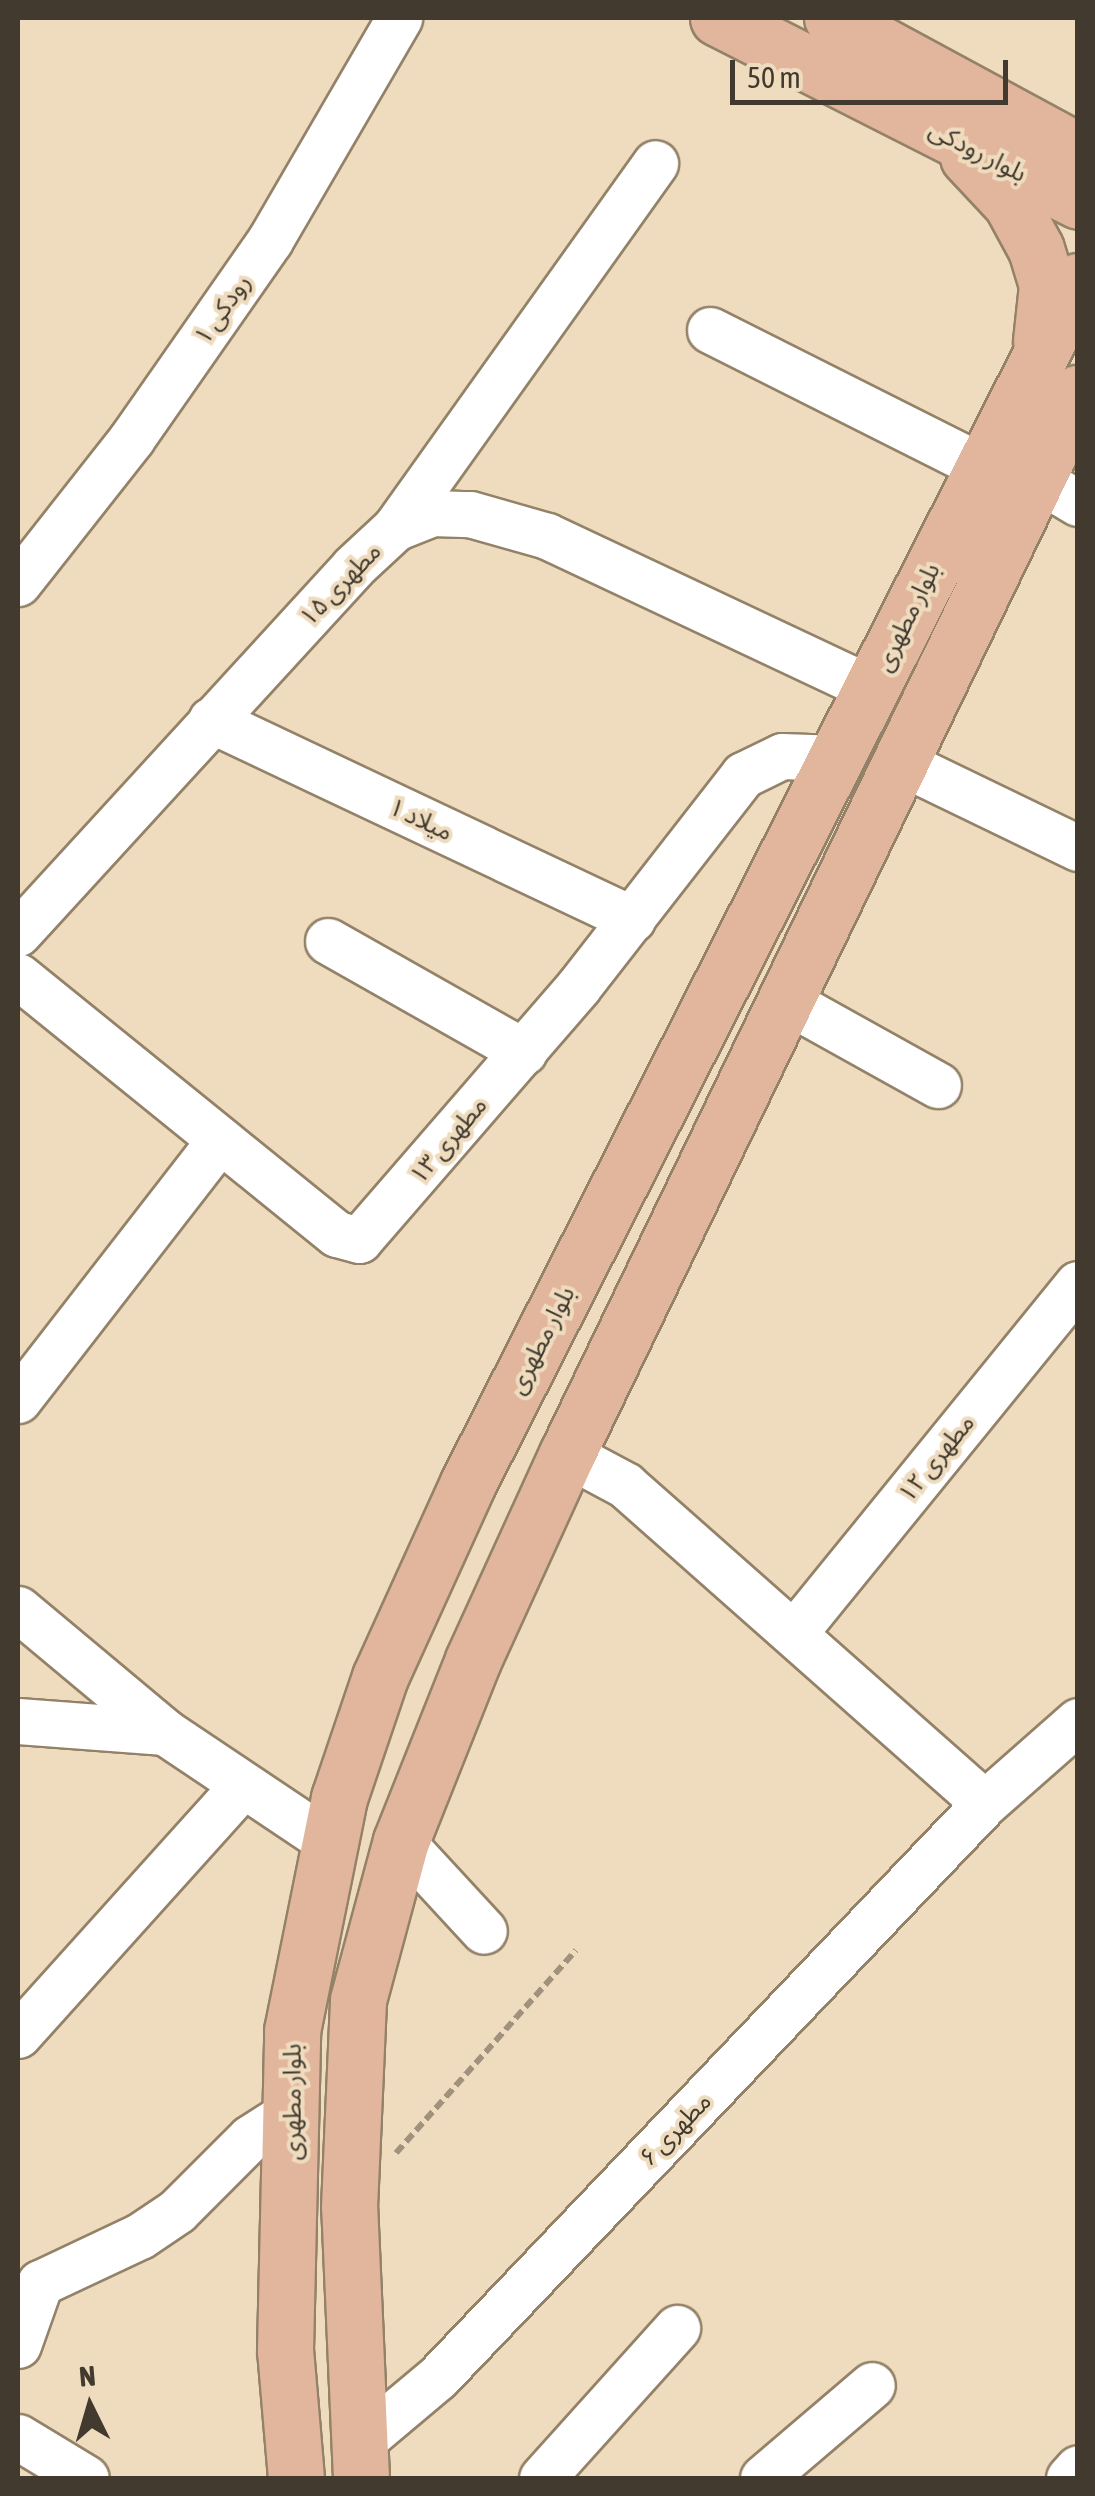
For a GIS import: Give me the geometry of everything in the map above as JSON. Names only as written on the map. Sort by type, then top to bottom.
[{"type":"main road","name":"بلوار رودکی","points":[[718,18],[972,122],[1078,151]]},
{"type":"main road","name":"بلوار رودکی","points":[[832,18],[1078,201]]},
{"type":"main road","points":[[1054,380],[1047,284],[1036,249],[972,122],[1078,106]]},
{"type":"main road","name":"بلوار مطهری","points":[[359,2462],[349,2206],[358,2000],[401,1841],[473,1660],[567,1454],[900,762],[1057,490],[1054,380],[1078,280]]},
{"type":"main road","name":"بلوار مطهری","points":[[296,2478],[286,2350],[294,2110],[292,2030],[334,1846],[338,1798],[380,1677],[468,1484],[982,467],[1054,380]]},
{"type":"street","name":"رودکی ۱","points":[[18,583],[132,438],[270,240],[400,18]]},
{"type":"street","points":[[395,528],[655,163]]},
{"type":"street","points":[[710,330],[982,467]]},
{"type":"street","name":"مطهری ۱۵","points":[[18,934],[212,720],[395,528],[432,513],[470,514],[547,536],[872,689]]},
{"type":"street","name":"میلاد ۱","points":[[212,720],[632,919]]},
{"type":"street","name":"مطهری ۱۳","points":[[18,976],[337,1234],[359,1240],[524,1052],[743,775],[782,756],[838,758]]},
{"type":"street","points":[[900,762],[1078,848]]},
{"type":"street","points":[[328,941],[524,1052]]},
{"type":"street","points":[[785,1000],[938,1086]]},
{"type":"street","points":[[18,1400],[220,1140]]},
{"type":"street","name":"مطهری ۱۲","points":[[794,1633],[1078,1284]]},
{"type":"street","points":[[567,1454],[626,1485],[984,1803]]},
{"type":"street","points":[[18,1609],[166,1732],[334,1846]]},
{"type":"street","points":[[18,1721],[166,1732]]},
{"type":"street","name":"مطهری ۶","points":[[359,2462],[984,1803],[1078,1722]]},
{"type":"street","points":[[18,2035],[244,1784]]},
{"type":"street","points":[[401,1841],[484,1931]]},
{"type":"street","points":[[18,2345],[40,2283],[153,2228],[250,2138],[294,2110]]},
{"type":"street","points":[[542,2478],[677,2328]]},
{"type":"street","points":[[763,2478],[872,2384]]},
{"type":"street","points":[[18,2438],[86,2478]]},
{"type":"street","points":[[1069,2478],[1078,2468]]},
{"type":"path","points":[[349,2206],[576,1950]]}]
